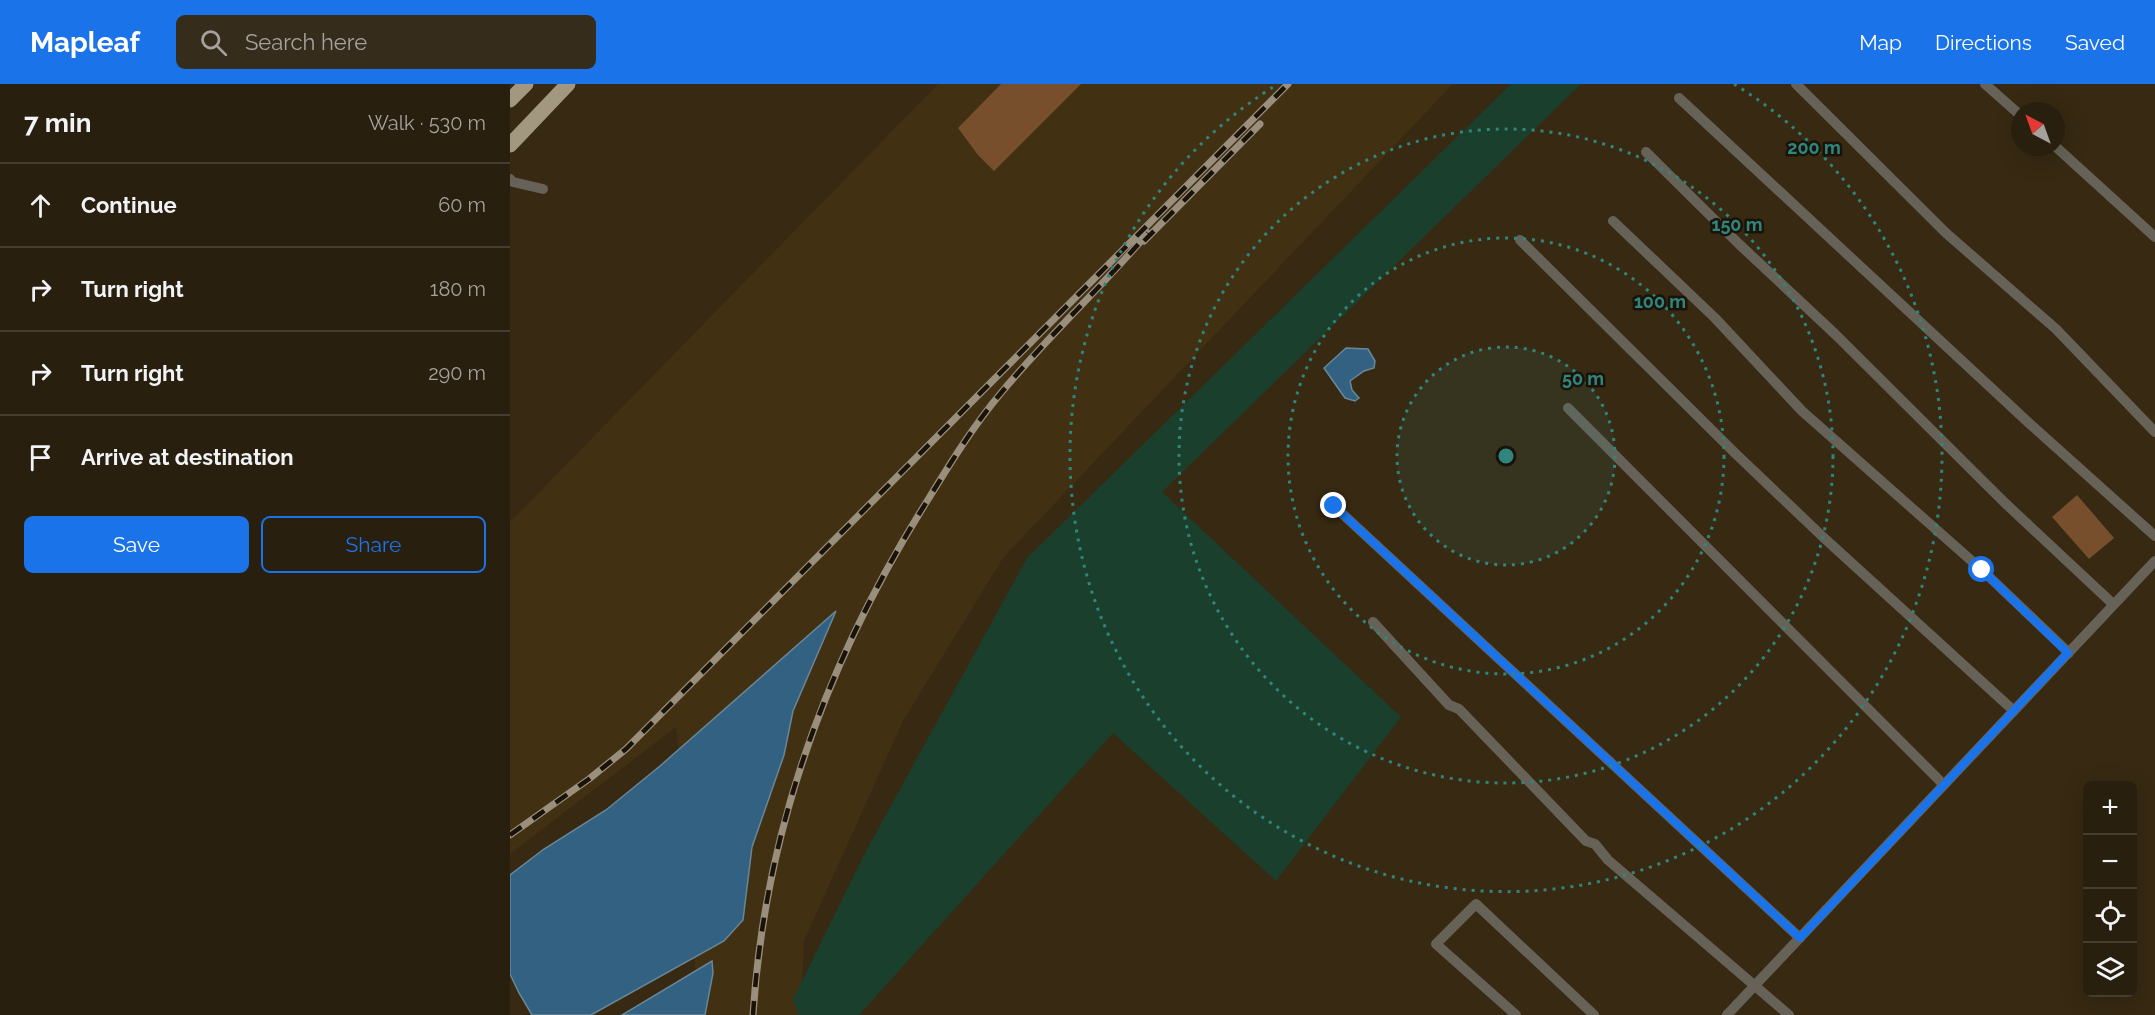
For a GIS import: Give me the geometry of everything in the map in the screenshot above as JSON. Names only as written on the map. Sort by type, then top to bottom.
[{"type":"main road","points":[[510,100],[526,84]]},
{"type":"main road","points":[[510,145],[568,84]]},
{"type":"street","points":[[1796,84],[1947,233],[2056,329],[2155,432]]},
{"type":"street","points":[[1985,84],[2011,107]]},
{"type":"street","points":[[1679,98],[2030,424],[2155,536]]},
{"type":"street","points":[[1646,152],[1835,334],[1997,495],[2113,604]]},
{"type":"street","points":[[2065,155],[2155,237]]},
{"type":"street","points":[[510,179],[513,182],[543,189]]},
{"type":"street","points":[[1613,221],[1715,318],[1802,411],[1982,570],[2068,653]]},
{"type":"street","points":[[1520,240],[1737,456],[2014,711]]},
{"type":"street","points":[[1568,408],[1944,784]]},
{"type":"street","points":[[1334,506],[1800,938]]},
{"type":"street","points":[[1727,1015],[2153,563]]},
{"type":"street","points":[[2153,563],[2155,577]]},
{"type":"street","points":[[1374,622],[1449,705],[1459,709],[1586,841],[1595,844],[1617,867],[1789,1015]]},
{"type":"street","points":[[1516,1015],[1436,944],[1476,904],[1594,1015]]},
{"type":"shaded area","points":[[938,84],[1453,84],[1003,558],[903,721],[804,941],[801,1015],[698,1015],[685,804],[676,727],[510,854],[510,522]]},
{"type":"green space","points":[[1511,84],[1581,84],[1162,492],[1401,717],[1276,881],[1113,733],[859,1015],[799,1015],[793,999],[866,851],[1027,558]]},
{"type":"water","points":[[1346,348],[1368,349],[1375,361],[1374,368],[1364,371],[1350,381],[1352,390],[1359,398],[1355,401],[1345,398],[1324,368]]},
{"type":"water","points":[[836,611],[793,711],[784,755],[752,847],[743,920],[724,941],[591,1015],[532,1015],[510,974],[510,875],[544,849],[606,810],[660,766]]},
{"type":"water","points":[[712,961],[713,973],[705,1015],[622,1015]]},
{"type":"building","points":[[1001,84],[1081,84],[994,171],[978,155],[958,128]]},
{"type":"building","points":[[2077,495],[2114,538],[2089,559],[2052,517]]},
{"type":"railway","points":[[510,835],[589,779],[626,749],[1288,84]]},
{"type":"railway","points":[[1144,241],[1260,124]]},
{"type":"railway","points":[[753,1015],[760,945],[772,877],[788,810],[808,745],[861,619],[893,558],[954,457],[981,418],[1037,352],[1148,233]]},
{"type":"route","points":[[1334,506],[1800,938],[2068,653],[1982,570]]}]
